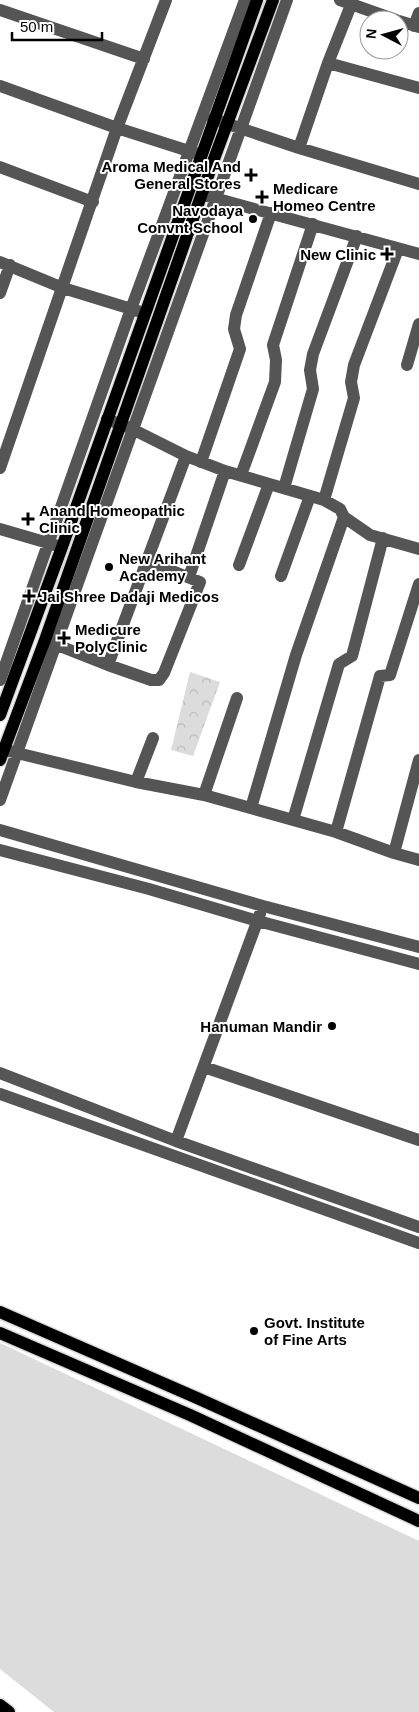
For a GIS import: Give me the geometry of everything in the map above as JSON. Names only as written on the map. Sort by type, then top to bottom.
[{"type":"main road","points":[[0,715],[145,314],[195,153],[213,119],[257,0]]},
{"type":"main road","points":[[7,754],[50,642],[127,426],[201,194],[273,0]]},
{"type":"main road","points":[[0,1312],[419,1498]]},
{"type":"main road","points":[[0,1333],[190,1415],[419,1521]]},
{"type":"main road","points":[[0,1705],[8,1712]]},
{"type":"street","points":[[0,468],[117,128],[166,0]]},
{"type":"street","points":[[0,680],[131,309],[195,153],[245,0]]},
{"type":"street","points":[[127,426],[215,198],[287,0]]},
{"type":"street","points":[[300,148],[346,2],[365,5]]},
{"type":"street","points":[[0,10],[144,59]]},
{"type":"street","points":[[417,27],[419,13]]},
{"type":"street","points":[[328,63],[419,88]]},
{"type":"street","points":[[0,86],[117,128],[214,159]]},
{"type":"street","points":[[213,119],[419,184]]},
{"type":"street","points":[[0,167],[93,202]]},
{"type":"street","points":[[201,194],[419,254]]},
{"type":"street","points":[[201,462],[240,349],[234,329],[236,315],[271,212]]},
{"type":"street","points":[[241,475],[275,382],[276,360],[273,344],[313,224]]},
{"type":"street","points":[[284,488],[313,389],[310,370],[313,354],[357,236]]},
{"type":"street","points":[[324,500],[354,398],[351,382],[354,365],[398,249]]},
{"type":"street","points":[[0,293],[5,263],[63,288],[145,314]]},
{"type":"street","points":[[406,365],[419,324]]},
{"type":"street","points":[[107,419],[127,426],[186,456],[225,471],[324,500],[340,508],[344,517],[370,534],[419,550]]},
{"type":"street","points":[[108,665],[186,456]]},
{"type":"street","points":[[188,577],[225,471]]},
{"type":"street","points":[[239,565],[269,484]]},
{"type":"street","points":[[281,576],[310,496]]},
{"type":"street","points":[[251,808],[296,655],[344,517]]},
{"type":"street","points":[[0,529],[62,547]]},
{"type":"street","points":[[293,820],[339,664],[352,656],[383,538]]},
{"type":"street","points":[[50,642],[151,680],[159,680],[168,664],[200,582],[147,561]]},
{"type":"street","points":[[336,832],[380,676],[390,674],[419,584]]},
{"type":"street","points":[[204,795],[237,698]]},
{"type":"street","points":[[136,782],[153,738]]},
{"type":"street","points":[[0,800],[7,754],[204,795],[336,832],[419,860]]},
{"type":"street","points":[[394,853],[419,760]]},
{"type":"street","points":[[0,830],[263,906],[419,947]]},
{"type":"street","points":[[0,850],[419,964]]},
{"type":"street","points":[[176,1142],[263,906]]},
{"type":"street","points":[[204,1067],[419,1140]]},
{"type":"street","points":[[0,1073],[176,1142],[419,1227]]},
{"type":"street","points":[[0,1094],[419,1243]]},
{"type":"green space","points":[[190,672],[220,682],[193,756],[171,750]]},
{"type":"green space","points":[[0,1343],[419,1541],[419,1712],[54,1712],[0,1669]]},
{"type":"place","name":"Aroma Medical And General Stores","points":[[251,175]]},
{"type":"place","name":"Medicare Homeo Centre","points":[[262,197]]},
{"type":"place","name":"Navodaya Convnt School","points":[[253,219]]},
{"type":"place","name":"New Clinic","points":[[387,254]]},
{"type":"place","name":"Anand Homeopathic Clinic","points":[[28,519]]},
{"type":"place","name":"New Arihant Academy","points":[[109,567]]},
{"type":"place","name":"Jai Shree Dadaji Medicos","points":[[29,596]]},
{"type":"place","name":"Medicure PolyClinic","points":[[64,638]]},
{"type":"place","name":"Hanuman Mandir","points":[[332,1026]]},
{"type":"place","name":"Govt. Institute of Fine Arts","points":[[254,1331]]}]
